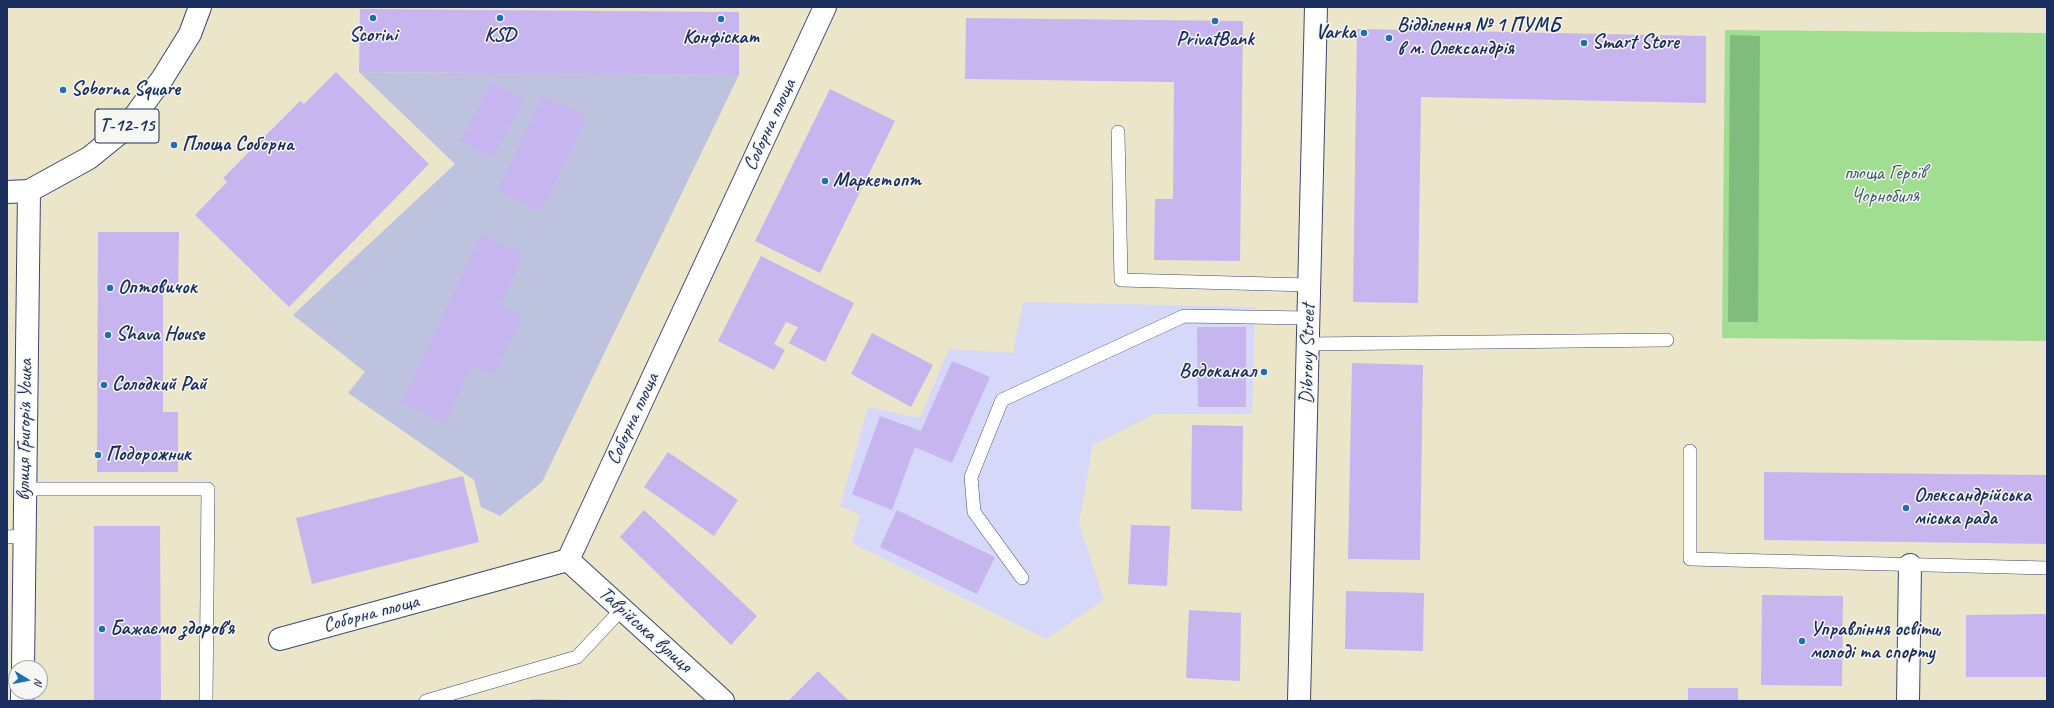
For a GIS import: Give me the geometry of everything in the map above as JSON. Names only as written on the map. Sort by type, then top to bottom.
[{"type":"street","name":"Т-12-15","points":[[7,192],[29,191],[89,158],[126,128],[162,79],[190,34],[200,7]]},
{"type":"street","name":"Соборна площа","points":[[280,639],[568,560],[825,7]]},
{"type":"street","name":"Dibrovy Street","points":[[1299,701],[1316,7]]},
{"type":"street","name":"вулиця Григорія Усика","points":[[23,660],[15,536],[24,489],[29,191]]},
{"type":"street","name":"Таврійська вулиця","points":[[568,560],[723,701]]},
{"type":"street","points":[[1908,701],[1910,564]]},
{"type":"lane","points":[[1118,132],[1121,280],[1309,285]]},
{"type":"lane","points":[[1022,578],[974,512],[971,477],[1002,400],[1184,316],[1308,318]]},
{"type":"lane","points":[[1308,344],[1667,340]]},
{"type":"lane","points":[[1690,451],[1690,560],[2047,568]]},
{"type":"lane","points":[[24,489],[208,489],[206,701]]},
{"type":"lane","points":[[426,701],[577,657],[622,609]]},
{"type":"shaded area","points":[[359,72],[739,75],[542,482],[500,516],[481,507],[474,480],[348,393],[365,372],[293,315],[455,164]]},
{"type":"shaded area","points":[[1023,302],[1255,307],[1252,414],[1155,414],[1093,445],[1079,524],[1104,600],[1046,639],[852,543],[860,515],[840,506],[868,407],[920,418],[949,349],[1013,353]]},
{"type":"green space","name":"площа Героїв Чорнобиля","points":[[1725,30],[2047,33],[2047,341],[1722,338]]},
{"type":"green space","points":[[1730,35],[1760,36],[1758,322],[1728,322]]},
{"type":"building","points":[[360,9],[739,12],[739,75],[359,72]]},
{"type":"building","points":[[966,18],[1243,21],[1240,261],[1154,260],[1155,199],[1173,199],[1174,82],[965,79]]},
{"type":"building","points":[[1357,29],[1706,36],[1706,103],[1421,97],[1418,303],[1353,302]]},
{"type":"building","points":[[336,72],[429,164],[289,307],[195,215],[227,182],[223,178],[300,101],[304,104]]},
{"type":"building","points":[[492,82],[524,100],[493,158],[460,141]]},
{"type":"building","name":"Маркетопт","points":[[830,89],[895,121],[820,273],[755,241]]},
{"type":"building","points":[[543,96],[587,117],[541,212],[497,191]]},
{"type":"building","points":[[98,232],[179,232],[178,291],[163,291],[163,412],[178,412],[178,472],[97,472]]},
{"type":"building","points":[[482,234],[524,254],[500,306],[522,316],[494,375],[472,365],[445,424],[401,403]]},
{"type":"building","points":[[761,256],[854,303],[825,362],[789,343],[798,327],[786,322],[774,344],[785,350],[774,370],[718,341]]},
{"type":"building","points":[[1197,327],[1246,327],[1246,407],[1198,407]]},
{"type":"building","points":[[872,333],[933,365],[911,407],[851,374]]},
{"type":"building","points":[[952,361],[990,377],[952,463],[915,447],[892,510],[852,494],[880,416],[921,431]]},
{"type":"building","points":[[1352,363],[1423,365],[1420,560],[1348,559]]},
{"type":"building","points":[[1192,425],[1243,426],[1242,511],[1191,509]]},
{"type":"building","points":[[668,452],[738,500],[714,536],[644,487]]},
{"type":"building","name":"Олександрійська міська рада","points":[[1764,472],[2047,475],[2047,544],[1764,540]]},
{"type":"building","points":[[463,476],[479,542],[312,584],[296,518]]},
{"type":"building","points":[[644,510],[757,616],[731,645],[620,537]]},
{"type":"building","points":[[897,510],[995,557],[977,594],[880,547]]},
{"type":"building","points":[[1131,525],[1170,526],[1167,586],[1128,584]]},
{"type":"building","points":[[94,526],[160,526],[161,701],[94,701]]},
{"type":"building","points":[[1346,591],[1424,593],[1423,651],[1345,649]]},
{"type":"building","name":"Управління освіти, молоді та спорту","points":[[1762,595],[1843,596],[1842,686],[1761,685]]},
{"type":"building","points":[[1189,610],[1241,613],[1240,681],[1186,678]]},
{"type":"building","points":[[2047,614],[2047,677],[1966,677],[1966,615]]},
{"type":"building","points":[[818,671],[849,701],[788,701]]},
{"type":"building","points":[[1688,688],[1738,688],[1738,701],[1688,701]]},
{"type":"building","points":[[531,699],[569,700],[569,701],[531,701]]},
{"type":"place","name":"Scorini","points":[[373,18]]},
{"type":"place","name":"KSD","points":[[500,18]]},
{"type":"place","name":"Конфіскат","points":[[721,19]]},
{"type":"place","name":"PrivatBank","points":[[1215,21]]},
{"type":"place","name":"Varka","points":[[1364,33]]},
{"type":"place","name":"Відділення № 1 ПУМБ в м. Олександрія","points":[[1389,38]]},
{"type":"place","name":"Smart Store","points":[[1584,43]]},
{"type":"place","name":"Soborna Square","points":[[63,90]]},
{"type":"place","name":"Площа Соборна","points":[[174,145]]},
{"type":"place","name":"Маркетопт","points":[[825,181]]},
{"type":"place","name":"Оптовичок","points":[[110,288]]},
{"type":"place","name":"Shava House","points":[[108,335]]},
{"type":"place","name":"Водоканал","points":[[1264,372]]},
{"type":"place","name":"Солодкий Рай","points":[[104,385]]},
{"type":"place","name":"Подорожник","points":[[98,455]]},
{"type":"place","name":"Олександрійська міська рада","points":[[1906,508]]},
{"type":"place","name":"Бажаємо здоров'я","points":[[102,629]]},
{"type":"place","name":"Управління освіти, молоді та спорту","points":[[1802,641]]}]
